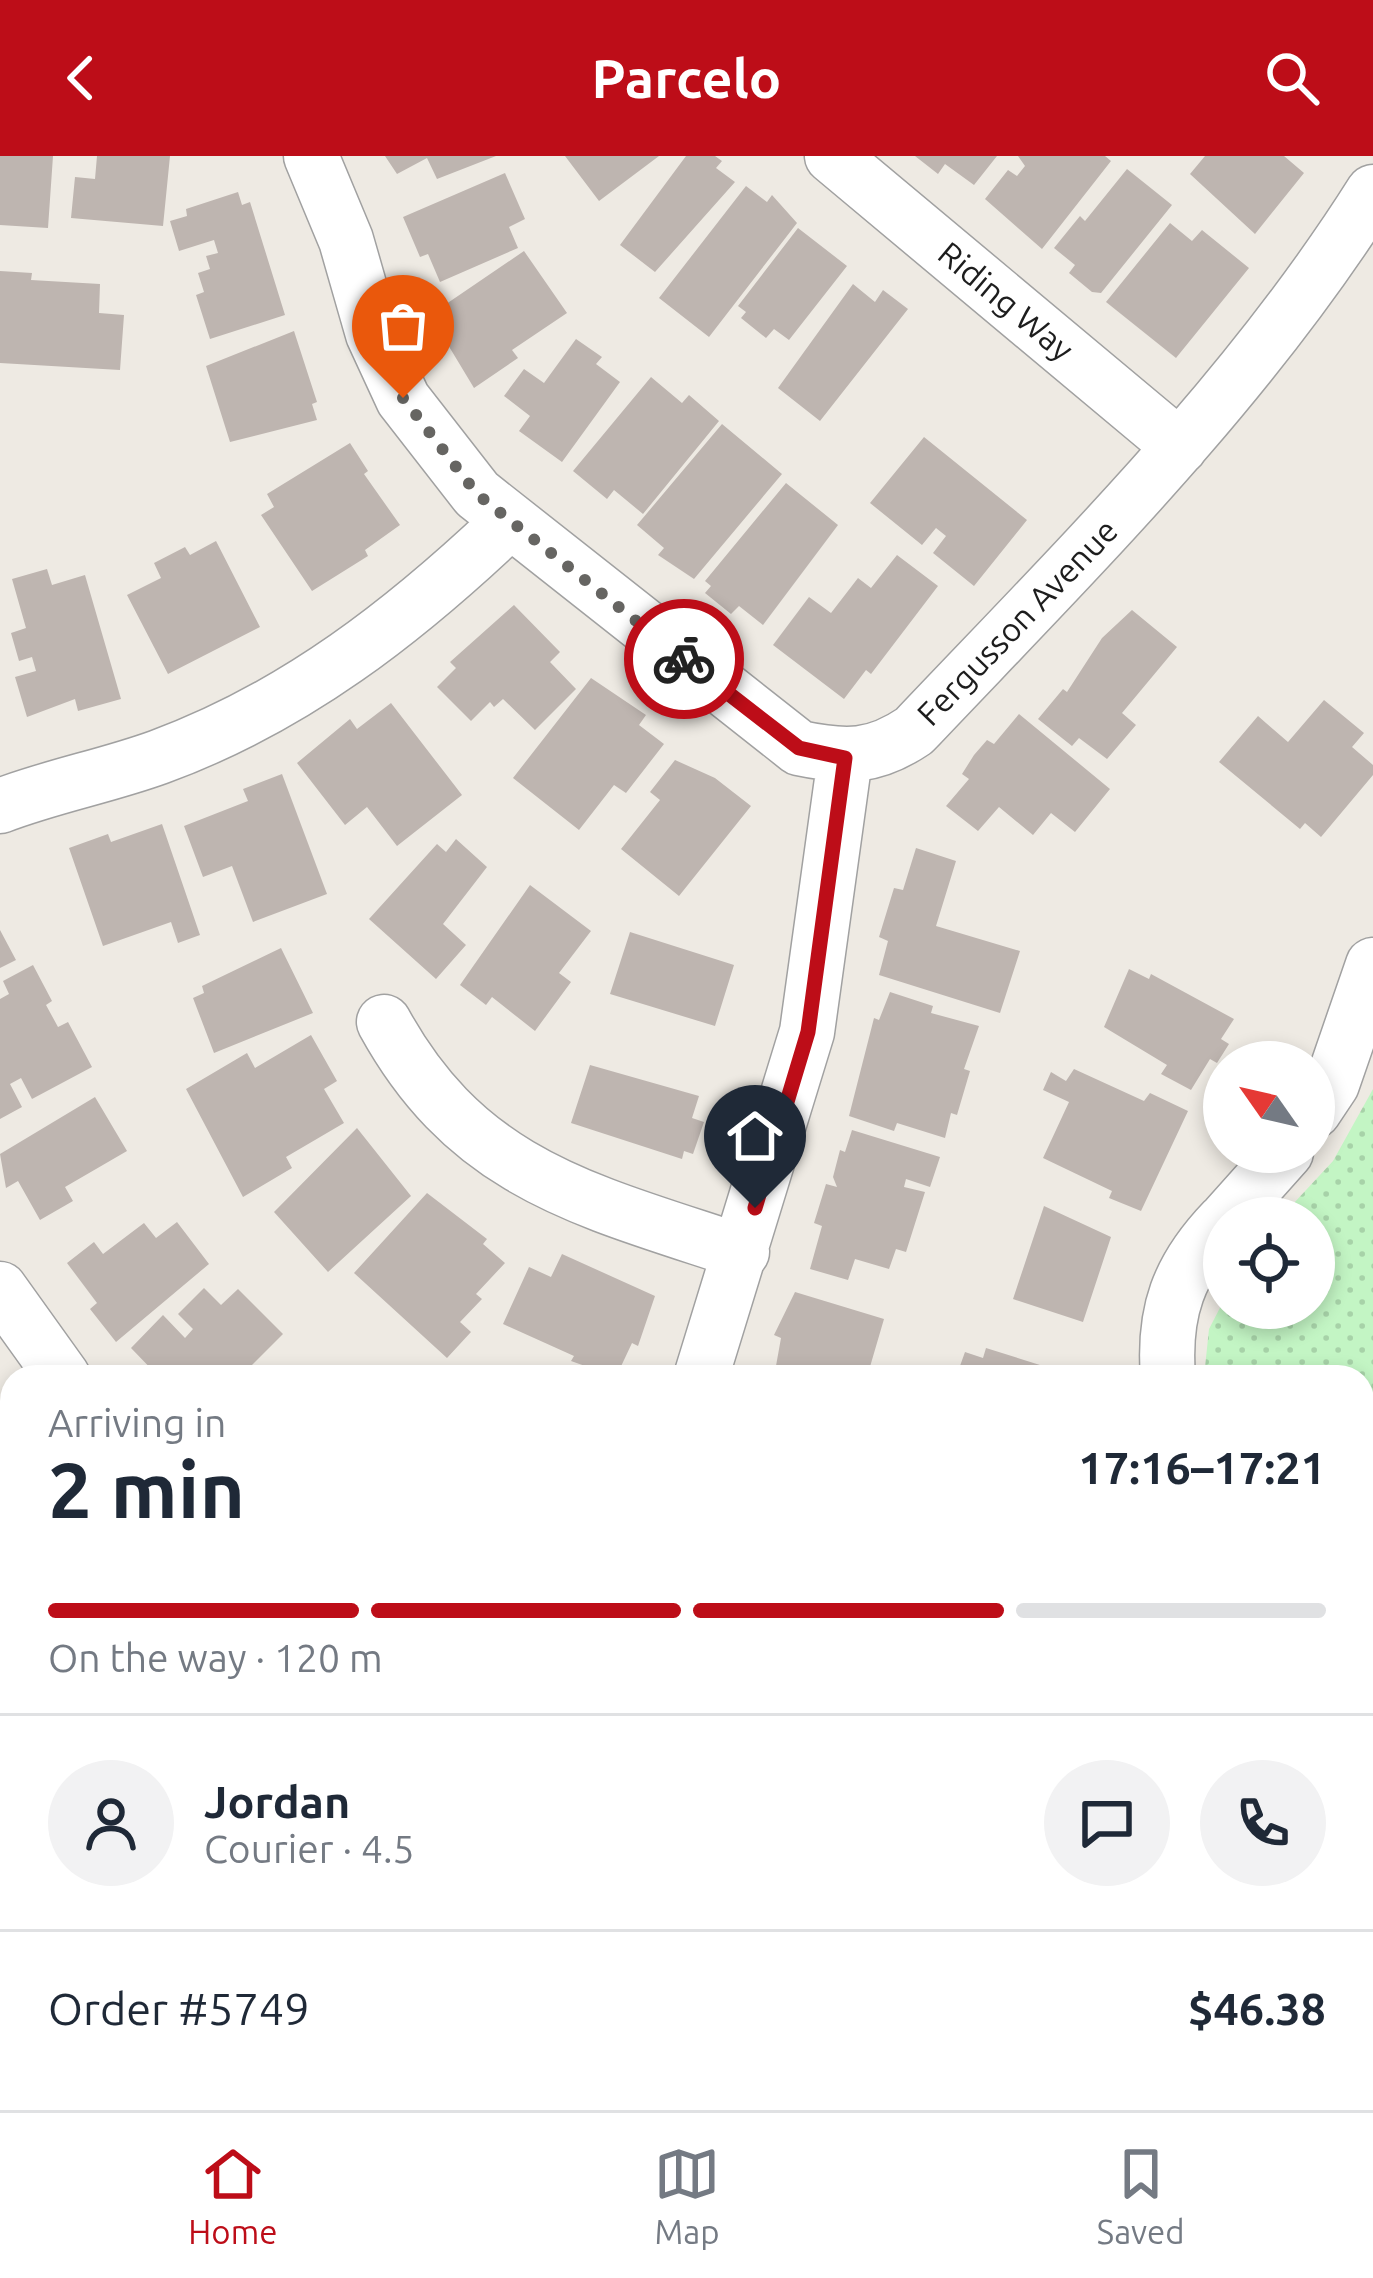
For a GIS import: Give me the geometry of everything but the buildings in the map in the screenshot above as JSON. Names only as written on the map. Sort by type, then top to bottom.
[{"type":"street","points":[[311,156],[346,240],[373,334],[403,398],[477,494],[799,748],[845,758],[808,1032],[705,1365]]},
{"type":"street","name":"Riding Way","points":[[839,158],[1180,447]]},
{"type":"street","name":"Fergusson Avenue","points":[[845,758],[883,752],[914,731],[1180,447],[1334,254],[1373,192]]},
{"type":"street","points":[[0,806],[157,758],[246,720],[352,658],[508,522]]},
{"type":"street","points":[[1335,1075],[1373,965]]},
{"type":"street","points":[[384,1022],[407,1064],[438,1102],[476,1140],[524,1172],[742,1252]]},
{"type":"street","points":[[1246,1197],[1267,1173]]},
{"type":"street","points":[[1167,1365],[1165,1325],[1178,1279],[1203,1248]]},
{"type":"street","points":[[0,1289],[54,1365]]},
{"type":"green space","points":[[1373,1089],[1373,1365],[1205,1365],[1209,1329],[1335,1329],[1335,1197],[1300,1197],[1322,1173],[1335,1173],[1335,1157]]},
{"type":"way so far","points":[[403,398],[477,494],[684,659]]},
{"type":"route","points":[[684,659],[799,748],[845,758],[808,1032],[755,1208]]}]
